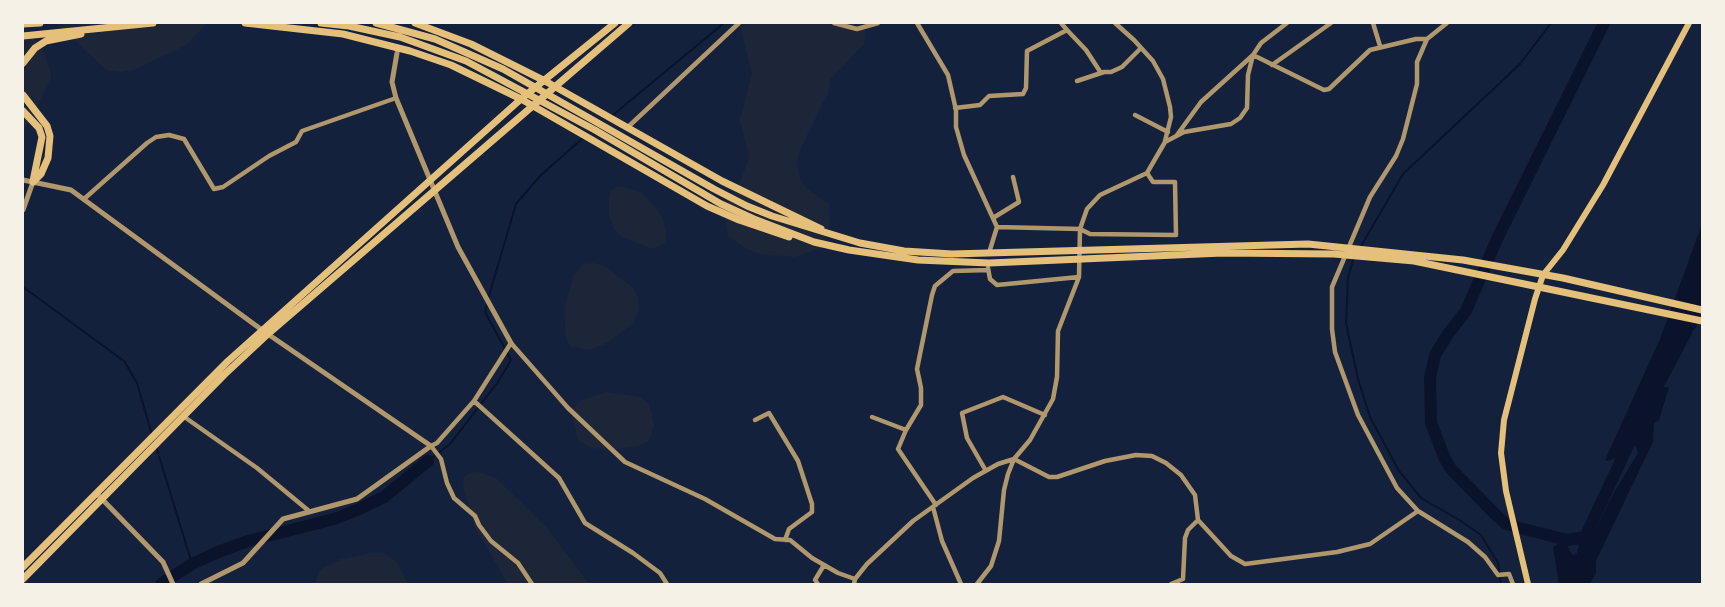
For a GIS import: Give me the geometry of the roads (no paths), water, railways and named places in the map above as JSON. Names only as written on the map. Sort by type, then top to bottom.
[{"type":"main road","points":[[23,24],[40,23]]},
{"type":"main road","points":[[23,36],[153,23]]},
{"type":"main road","points":[[245,23],[343,34],[410,51],[451,65],[521,99],[708,206],[779,235],[881,256],[988,266],[1223,253],[1336,250]]},
{"type":"main road","points":[[321,23],[400,37],[466,61],[595,130],[721,204],[814,242]]},
{"type":"main road","points":[[376,23],[424,35],[468,51],[747,206],[860,243],[904,251],[989,253],[1308,244],[1336,250],[1463,260],[1563,278],[1702,310]]},
{"type":"main road","points":[[415,23],[471,44],[545,81],[722,181],[834,236]]},
{"type":"main road","points":[[23,579],[99,496],[265,331],[432,185],[521,99],[615,23]]},
{"type":"main road","points":[[432,185],[556,88],[629,23]]},
{"type":"main road","points":[[1528,584],[1506,491],[1501,453],[1504,420],[1539,287],[1544,275],[1563,250],[1603,185],[1689,23]]},
{"type":"main road","points":[[23,63],[35,48],[46,41],[112,27]]},
{"type":"main road","points":[[23,96],[47,126],[50,136],[48,159],[41,174],[33,182]]},
{"type":"main road","points":[[23,111],[39,128],[42,137],[33,182]]},
{"type":"main road","points":[[1375,254],[1702,321]]},
{"type":"main road","points":[[23,567],[99,496]]},
{"type":"street","points":[[628,127],[739,23]]},
{"type":"street","points":[[834,23],[857,29],[878,23]]},
{"type":"street","points":[[916,23],[948,75],[956,127],[964,155],[997,227],[989,253]]},
{"type":"street","points":[[1061,23],[1086,50],[1101,73]]},
{"type":"street","points":[[976,584],[990,566],[999,541],[1004,490],[1014,459],[1030,440],[1052,400],[1057,377],[1058,331],[1079,277],[1080,229],[1087,209],[1100,195],[1147,173],[1165,142],[1170,107],[1163,79],[1153,61],[1115,23]]},
{"type":"street","points":[[1178,135],[1201,102],[1252,55],[1261,43],[1287,23]]},
{"type":"street","points":[[1272,65],[1331,23]]},
{"type":"street","points":[[1373,23],[1380,46]]},
{"type":"street","points":[[1447,23],[1427,39],[1417,62],[1418,84],[1403,139],[1396,156],[1370,197],[1332,287],[1331,312],[1335,352],[1358,415],[1397,488],[1418,511],[1468,542],[1485,557],[1498,575],[1509,574],[1513,584]]},
{"type":"street","points":[[955,108],[981,105],[989,96],[1023,93],[1026,88],[1027,51],[1067,30]]},
{"type":"street","points":[[1252,55],[1324,90],[1329,89],[1370,50],[1427,39]]},
{"type":"street","points":[[1077,81],[1122,67],[1141,48]]},
{"type":"street","points":[[397,53],[392,82],[396,98],[458,247],[511,343],[568,408],[625,462],[705,499],[775,540],[790,540],[824,565],[854,582],[867,564],[893,538],[934,506],[986,471],[1014,459],[1049,477],[1057,477],[1105,461],[1136,455],[1152,456],[1167,463],[1189,486],[1195,495],[1198,520],[1231,556],[1245,564],[1337,552],[1370,544],[1418,511]]},
{"type":"street","points":[[1165,142],[1184,132],[1231,124],[1240,118],[1247,108],[1248,75],[1252,55]]},
{"type":"street","points":[[84,199],[156,137],[169,135],[184,139],[214,189],[223,187],[269,156],[296,142],[302,131],[396,98]]},
{"type":"street","points":[[1135,115],[1167,132]]},
{"type":"street","points":[[997,227],[1080,229],[1090,234],[1176,235],[1175,182],[1153,182],[1147,173]]},
{"type":"street","points":[[993,218],[1019,202],[1013,177]]},
{"type":"street","points":[[23,180],[71,190],[265,331],[431,446],[441,459],[454,498],[475,516],[491,541],[518,563],[532,584]]},
{"type":"street","points":[[23,211],[33,182]]},
{"type":"street","points":[[961,584],[942,541],[934,506],[899,453],[899,444],[921,405],[917,369],[935,286],[953,271],[988,266],[990,279],[997,285],[1079,277]]},
{"type":"street","points":[[201,584],[243,563],[284,519],[357,499],[437,443],[474,401],[511,343]]},
{"type":"street","points":[[986,471],[967,438],[962,414],[1003,397],[1045,415]]},
{"type":"street","points":[[474,401],[559,478],[585,523],[660,572],[667,584]]},
{"type":"street","points":[[181,413],[257,468],[309,511]]},
{"type":"street","points":[[755,420],[769,413],[797,461],[812,504],[813,512],[789,529],[785,540]]},
{"type":"street","points":[[872,417],[906,430]]},
{"type":"street","points":[[99,496],[163,562],[172,584]]},
{"type":"street","points":[[1171,584],[1183,579],[1185,538],[1188,530],[1198,520]]},
{"type":"street","points":[[818,584],[815,580],[824,565]]},
{"type":"waterway","points":[[613,115],[724,23]]},
{"type":"waterway","points":[[1361,246],[1403,174],[1520,64],[1551,23]]},
{"type":"waterway","points":[[1586,537],[1567,540],[1516,527],[1505,523],[1495,514],[1451,469],[1445,459],[1431,423],[1430,378],[1435,355],[1466,311],[1497,239],[1604,23]]},
{"type":"waterway","points":[[488,299],[516,204],[540,176],[583,138]]},
{"type":"waterway","points":[[1353,260],[1348,278],[1346,323],[1358,379],[1370,417],[1399,471],[1421,498],[1481,535],[1498,563],[1501,584]]},
{"type":"waterway","points":[[23,287],[124,361],[137,383],[152,435]]},
{"type":"waterway","points":[[428,461],[450,444],[498,382],[511,360],[485,312],[487,304]]},
{"type":"waterway","points":[[1657,387],[1686,332]]},
{"type":"waterway","points":[[1578,584],[1586,535],[1633,435]]},
{"type":"waterway","points":[[156,446],[192,564]]},
{"type":"waterway","points":[[161,584],[192,564],[218,552],[357,510],[384,497],[428,461]]}]
